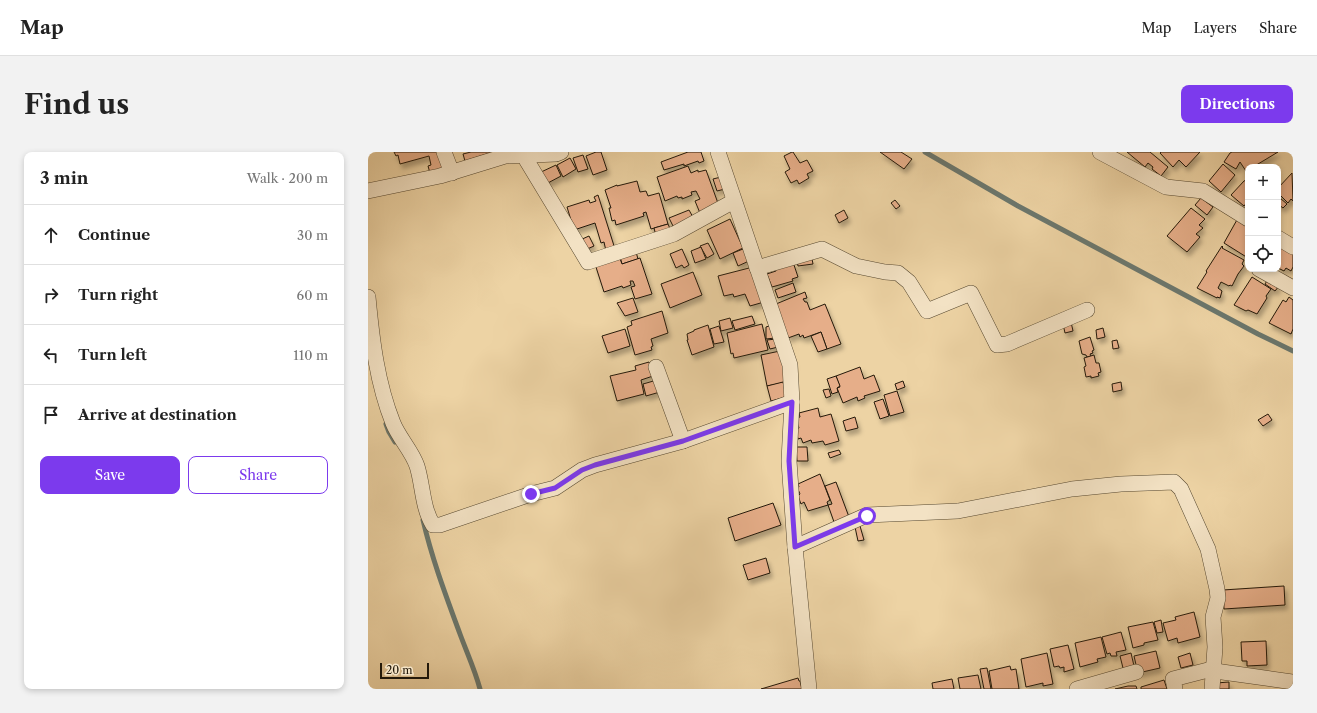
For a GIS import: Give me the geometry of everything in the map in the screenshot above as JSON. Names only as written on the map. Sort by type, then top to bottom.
[{"type":"street","points":[[444,152],[452,173]]},
{"type":"street","points":[[368,191],[452,173],[505,156],[556,154],[561,152]]},
{"type":"street","points":[[718,152],[790,365],[792,402],[789,461],[795,547],[809,689]]},
{"type":"street","points":[[1100,152],[1166,187],[1203,191],[1245,217]]},
{"type":"street","points":[[524,156],[588,262],[674,234],[734,201]]},
{"type":"street","points":[[1281,240],[1293,247]]},
{"type":"street","points":[[757,268],[822,250],[856,266],[898,273],[909,282],[927,311],[971,294],[997,345],[1007,344],[1087,310]]},
{"type":"street","points":[[1266,272],[1291,283]]},
{"type":"street","points":[[368,297],[375,357],[386,404],[394,425],[416,465],[428,516],[433,525],[440,525],[531,494],[555,488],[582,470],[595,465],[683,441],[792,402]]},
{"type":"street","points":[[656,367],[683,441]]},
{"type":"street","points":[[795,547],[867,516],[958,510],[1072,489],[1121,484],[1174,482],[1181,489],[1208,549],[1217,589],[1218,598],[1213,617],[1215,647],[1212,689]]},
{"type":"street","points":[[1175,689],[1173,679],[1208,670],[1293,682]]},
{"type":"street","points":[[1078,689],[1136,672]]},
{"type":"building","points":[[394,152],[441,152],[447,168],[430,173],[428,166],[431,165],[429,156],[400,164],[398,155],[396,156]]},
{"type":"building","points":[[471,152],[493,152],[465,161],[463,154]]},
{"type":"building","points":[[596,152],[601,152],[607,170],[593,175],[586,156]]},
{"type":"building","points":[[688,152],[701,152],[704,161],[699,163],[698,161],[684,166],[684,164],[664,170],[661,162]]},
{"type":"building","points":[[792,152],[800,163],[807,160],[813,171],[807,174],[809,178],[799,184],[797,180],[791,183],[785,172],[790,169],[784,156]]},
{"type":"building","points":[[880,152],[901,152],[912,159],[904,169]]},
{"type":"building","points":[[1127,152],[1150,152],[1168,167],[1161,176],[1152,169],[1153,167],[1148,163],[1145,167]]},
{"type":"building","points":[[1200,152],[1186,167],[1179,160],[1173,167],[1160,153]]},
{"type":"building","points":[[1278,152],[1258,164],[1245,164],[1245,170],[1240,162],[1236,169],[1224,162],[1230,153]]},
{"type":"building","points":[[583,155],[588,169],[578,172],[573,158]]},
{"type":"building","points":[[570,158],[576,169],[563,177],[557,165]]},
{"type":"building","points":[[1223,164],[1235,175],[1221,192],[1209,181]]},
{"type":"building","points":[[556,165],[561,176],[546,184],[539,173]]},
{"type":"building","points":[[688,166],[691,173],[698,170],[698,172],[706,170],[719,206],[700,213],[695,201],[700,199],[696,191],[691,192],[692,195],[682,199],[682,197],[678,198],[677,196],[665,201],[657,177]]},
{"type":"building","points":[[1292,173],[1293,201],[1291,199],[1288,203],[1281,196],[1281,185]]},
{"type":"building","points":[[721,177],[725,189],[717,191],[713,179]]},
{"type":"building","points":[[1245,180],[1244,206],[1231,195]]},
{"type":"building","points":[[637,181],[640,192],[646,191],[648,196],[659,193],[668,224],[651,229],[646,212],[643,213],[644,216],[616,225],[615,220],[612,221],[609,208],[611,208],[605,190],[617,185]]},
{"type":"building","points":[[598,195],[615,249],[606,251],[604,242],[601,243],[595,223],[574,230],[567,207],[589,200],[590,203],[596,201],[594,197]]},
{"type":"building","points":[[1201,198],[1213,207],[1207,215],[1195,205]]},
{"type":"building","points":[[1281,199],[1287,204],[1283,208],[1281,206]]},
{"type":"building","points":[[895,200],[900,206],[896,209],[891,203]]},
{"type":"building","points":[[1191,208],[1205,219],[1199,225],[1203,228],[1196,234],[1200,237],[1187,252],[1167,236]]},
{"type":"building","points":[[689,210],[694,219],[674,228],[669,218]]},
{"type":"building","points":[[844,210],[848,218],[839,223],[835,215]]},
{"type":"building","points":[[1238,218],[1245,223],[1245,256],[1224,243]]},
{"type":"building","points":[[730,219],[743,248],[720,259],[707,230]]},
{"type":"building","points":[[668,224],[671,231],[656,236],[654,228]]},
{"type":"building","points":[[589,236],[594,246],[585,250],[580,240]]},
{"type":"building","points":[[708,243],[714,254],[707,258],[700,246]]},
{"type":"building","points":[[1222,246],[1222,248],[1244,260],[1242,264],[1244,266],[1232,286],[1221,282],[1218,288],[1222,291],[1220,298],[1217,298],[1197,288]]},
{"type":"building","points":[[1281,246],[1293,253],[1293,267],[1291,271],[1286,268],[1284,271],[1281,270]]},
{"type":"building","points":[[701,247],[706,259],[695,263],[691,251]]},
{"type":"building","points":[[682,249],[689,265],[684,268],[682,265],[676,268],[670,254]]},
{"type":"building","points":[[743,249],[749,261],[738,266],[733,253]]},
{"type":"building","points":[[636,252],[638,259],[622,264],[620,257]]},
{"type":"building","points":[[619,256],[622,264],[640,258],[652,294],[635,299],[631,287],[635,286],[633,281],[630,281],[631,285],[623,288],[622,286],[604,292],[595,264]]},
{"type":"building","points":[[812,259],[813,264],[798,266],[797,261]]},
{"type":"building","points":[[793,262],[798,277],[792,279],[793,281],[772,287],[767,274],[776,271],[775,268]]},
{"type":"building","points":[[753,267],[764,302],[750,306],[745,294],[734,297],[733,294],[724,296],[718,276]]},
{"type":"building","points":[[693,272],[702,295],[670,308],[661,284]]},
{"type":"building","points":[[1252,277],[1271,289],[1257,314],[1248,310],[1246,311],[1234,305]]},
{"type":"building","points":[[1268,279],[1279,286],[1275,291],[1265,284]]},
{"type":"building","points":[[793,283],[796,292],[778,298],[775,290]]},
{"type":"building","points":[[805,292],[807,298],[803,299],[807,302],[810,310],[825,304],[841,344],[827,349],[821,332],[804,338],[803,335],[800,337],[799,334],[788,338],[776,304]]},
{"type":"building","points":[[1289,297],[1293,300],[1293,329],[1291,334],[1269,323],[1283,300],[1286,302]]},
{"type":"building","points":[[633,298],[638,312],[625,316],[617,303]]},
{"type":"building","points":[[662,311],[668,333],[651,339],[653,346],[651,347],[652,350],[635,355],[627,327],[632,325],[631,321]]},
{"type":"building","points":[[752,316],[755,324],[735,330],[732,321]]},
{"type":"building","points":[[730,318],[733,328],[721,331],[719,321]]},
{"type":"building","points":[[1071,322],[1073,331],[1065,333],[1063,324]]},
{"type":"building","points":[[762,324],[768,350],[734,358],[733,353],[731,354],[727,333]]},
{"type":"building","points":[[708,325],[714,347],[692,355],[687,340],[687,334]]},
{"type":"building","points":[[772,325],[775,338],[766,339],[766,327]]},
{"type":"building","points":[[719,326],[724,342],[714,344],[710,329]]},
{"type":"building","points":[[1103,328],[1105,337],[1097,339],[1096,330]]},
{"type":"building","points":[[625,329],[630,346],[608,353],[602,336]]},
{"type":"building","points":[[821,332],[827,349],[818,352],[811,336]]},
{"type":"building","points":[[1090,337],[1094,350],[1092,351],[1093,353],[1090,354],[1091,356],[1087,357],[1086,355],[1082,354],[1079,341]]},
{"type":"building","points":[[776,339],[778,347],[770,349],[767,340]]},
{"type":"building","points":[[1117,340],[1119,348],[1113,349],[1112,341]]},
{"type":"building","points":[[780,351],[787,382],[767,386],[761,355]]},
{"type":"building","points":[[1094,355],[1096,363],[1099,363],[1101,372],[1098,373],[1099,376],[1091,378],[1091,376],[1086,377],[1084,358]]},
{"type":"building","points":[[649,362],[653,376],[641,380],[644,394],[617,401],[610,376],[636,370],[635,366]]},
{"type":"building","points":[[860,367],[864,379],[874,375],[880,391],[864,396],[865,398],[858,401],[857,397],[843,403],[837,388],[840,387],[836,376]]},
{"type":"building","points":[[836,376],[840,386],[837,388],[838,392],[832,394],[827,379]]},
{"type":"building","points":[[657,380],[660,392],[646,396],[643,384]]},
{"type":"building","points":[[903,381],[905,387],[897,390],[895,384]]},
{"type":"building","points":[[783,382],[786,397],[771,401],[767,386]]},
{"type":"building","points":[[1121,382],[1122,390],[1113,392],[1112,384]]},
{"type":"building","points":[[829,389],[831,396],[826,398],[823,390]]},
{"type":"building","points":[[897,391],[904,412],[890,416],[884,395]]},
{"type":"building","points":[[883,399],[889,416],[880,419],[874,402]]},
{"type":"building","points":[[818,408],[820,417],[831,414],[839,441],[825,445],[823,441],[812,443],[811,440],[803,443],[801,438],[798,439],[796,429],[799,428],[796,418],[800,417],[799,413]]},
{"type":"building","points":[[1268,414],[1272,420],[1263,426],[1258,420]]},
{"type":"building","points":[[855,417],[858,428],[846,431],[843,421]]},
{"type":"building","points":[[796,447],[807,447],[808,461],[797,461]]},
{"type":"building","points":[[839,450],[841,454],[830,458],[828,453]]},
{"type":"building","points":[[820,474],[830,500],[827,502],[828,505],[808,511],[804,502],[801,504],[798,496],[800,494],[797,487],[799,487],[798,484]]},
{"type":"building","points":[[836,482],[849,517],[834,522],[828,505],[832,504],[825,486]]},
{"type":"building","points":[[773,503],[781,525],[735,541],[728,518]]},
{"type":"building","points":[[860,526],[864,540],[858,541],[855,527]]},
{"type":"building","points":[[766,558],[770,573],[748,580],[743,565]]},
{"type":"building","points":[[1284,586],[1285,605],[1224,609],[1223,590]]},
{"type":"building","points":[[1194,612],[1200,637],[1178,643],[1177,638],[1168,641],[1163,623],[1176,620],[1175,617]]},
{"type":"building","points":[[1161,620],[1163,632],[1157,633],[1154,622]]},
{"type":"building","points":[[1153,622],[1158,640],[1144,643],[1144,645],[1133,648],[1128,627]]},
{"type":"building","points":[[1121,632],[1126,650],[1116,652],[1117,656],[1111,656],[1110,653],[1107,654],[1102,637]]},
{"type":"building","points":[[1101,637],[1106,657],[1097,659],[1098,662],[1080,667],[1075,643]]},
{"type":"building","points":[[1266,641],[1267,665],[1247,666],[1247,661],[1242,661],[1241,642]]},
{"type":"building","points":[[1068,645],[1074,669],[1064,672],[1064,667],[1054,667],[1050,649]]},
{"type":"building","points":[[1156,651],[1160,668],[1138,673],[1134,656]]},
{"type":"building","points":[[1047,653],[1053,684],[1043,686],[1043,683],[1026,687],[1021,659]]},
{"type":"building","points":[[1131,653],[1134,666],[1123,668],[1120,656]]},
{"type":"building","points":[[1190,653],[1193,665],[1181,668],[1178,657]]},
{"type":"building","points":[[1010,666],[1011,670],[1016,669],[1019,689],[992,689],[989,671]]},
{"type":"building","points":[[987,668],[991,689],[984,689],[980,669]]},
{"type":"building","points":[[978,675],[981,689],[960,689],[958,678]]},
{"type":"building","points":[[798,678],[802,689],[761,689]]},
{"type":"building","points":[[952,679],[954,689],[933,689],[932,683]]},
{"type":"building","points":[[1164,680],[1167,689],[1141,689],[1141,687]]},
{"type":"building","points":[[1229,682],[1229,689],[1217,689],[1216,683]]},
{"type":"building","points":[[1136,686],[1137,689],[1115,689]]},
{"type":"waterway","points":[[925,152],[1018,206],[1258,334],[1293,351]]},
{"type":"waterway","points":[[386,424],[395,442]]},
{"type":"waterway","points":[[423,520],[440,577],[480,689]]},
{"type":"route","points":[[531,494],[555,488],[582,470],[595,465],[683,441],[792,402],[789,461],[795,547],[867,516]]}]
